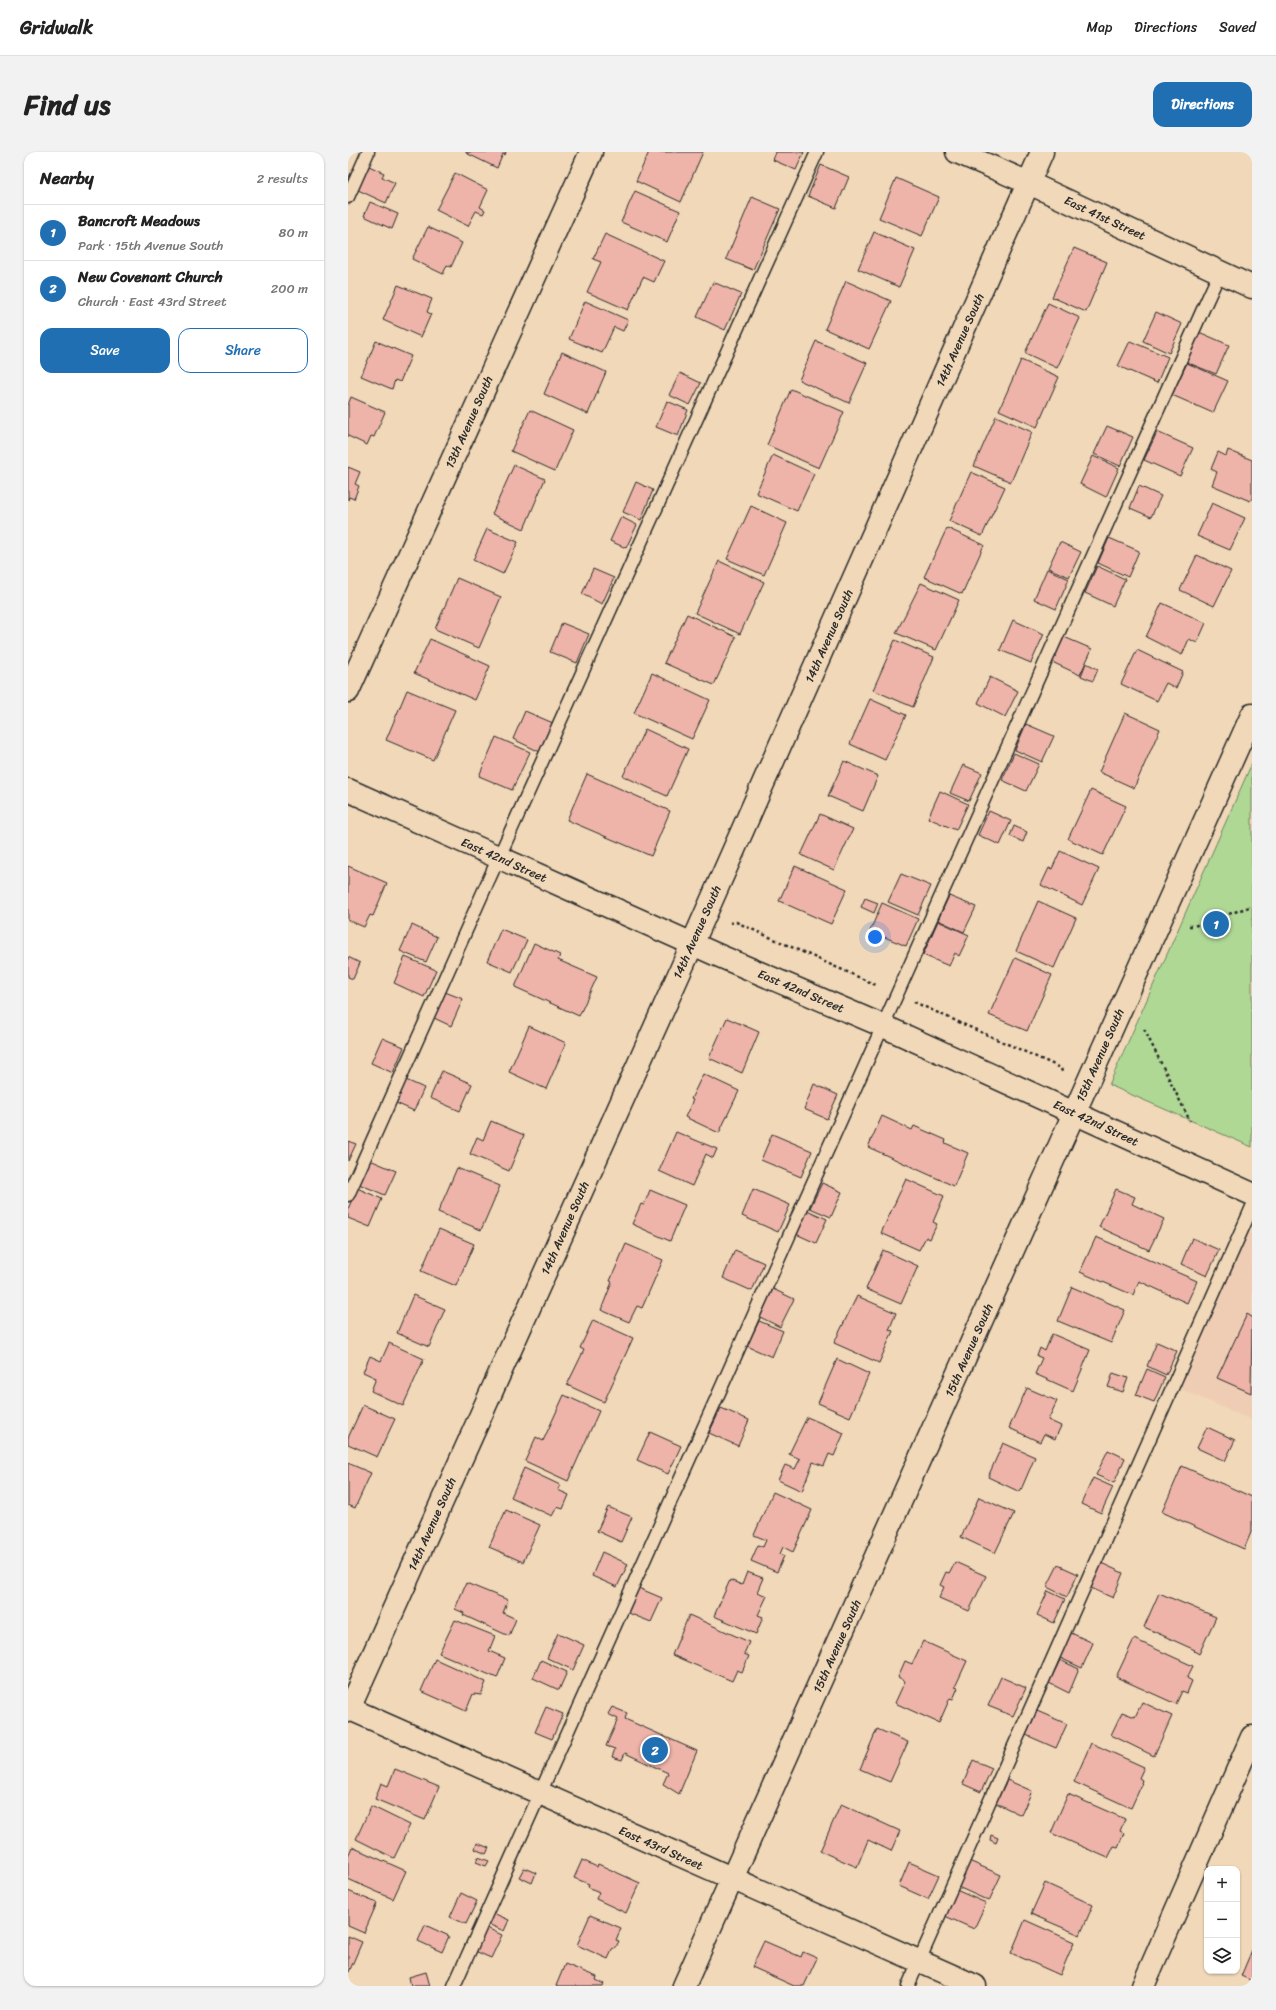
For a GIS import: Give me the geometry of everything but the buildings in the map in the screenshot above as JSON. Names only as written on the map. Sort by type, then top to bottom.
[{"type":"street","name":"13th Avenue South","points":[[348,691],[591,152]]},
{"type":"street","name":"East 41st Street","points":[[957,152],[1029,183],[1252,287]]},
{"type":"street","name":"14th Avenue South","points":[[348,1709],[692,944],[1042,152]]},
{"type":"street","name":"15th Avenue South","points":[[684,1986],[1252,714]]},
{"type":"street","name":"East 42nd Street","points":[[348,790],[692,944],[881,1025],[1252,1194]]},
{"type":"street","name":"East 43rd Street","points":[[348,1709],[975,1986]]},
{"type":"street","points":[[1143,1986],[1252,1737]]},
{"type":"lane","points":[[348,197],[368,152]]},
{"type":"lane","points":[[348,1195],[817,152]]},
{"type":"lane","points":[[454,1986],[542,1794],[881,1025],[1220,272]]},
{"type":"lane","points":[[908,1986],[1252,1207]]},
{"type":"path","points":[[1188,926],[1194,926],[1252,906]]},
{"type":"path","points":[[1144,1029],[1190,1121]]},
{"type":"shaded area","points":[[1246,1231],[1252,1234],[1252,1420],[1176,1387]]},
{"type":"green space","points":[[1252,763],[1252,1147],[1109,1085]]},
{"type":"place","name":"Bancroft Meadows","points":[[1216,924]]},
{"type":"place","name":"New Covenant Church","points":[[655,1750]]}]
